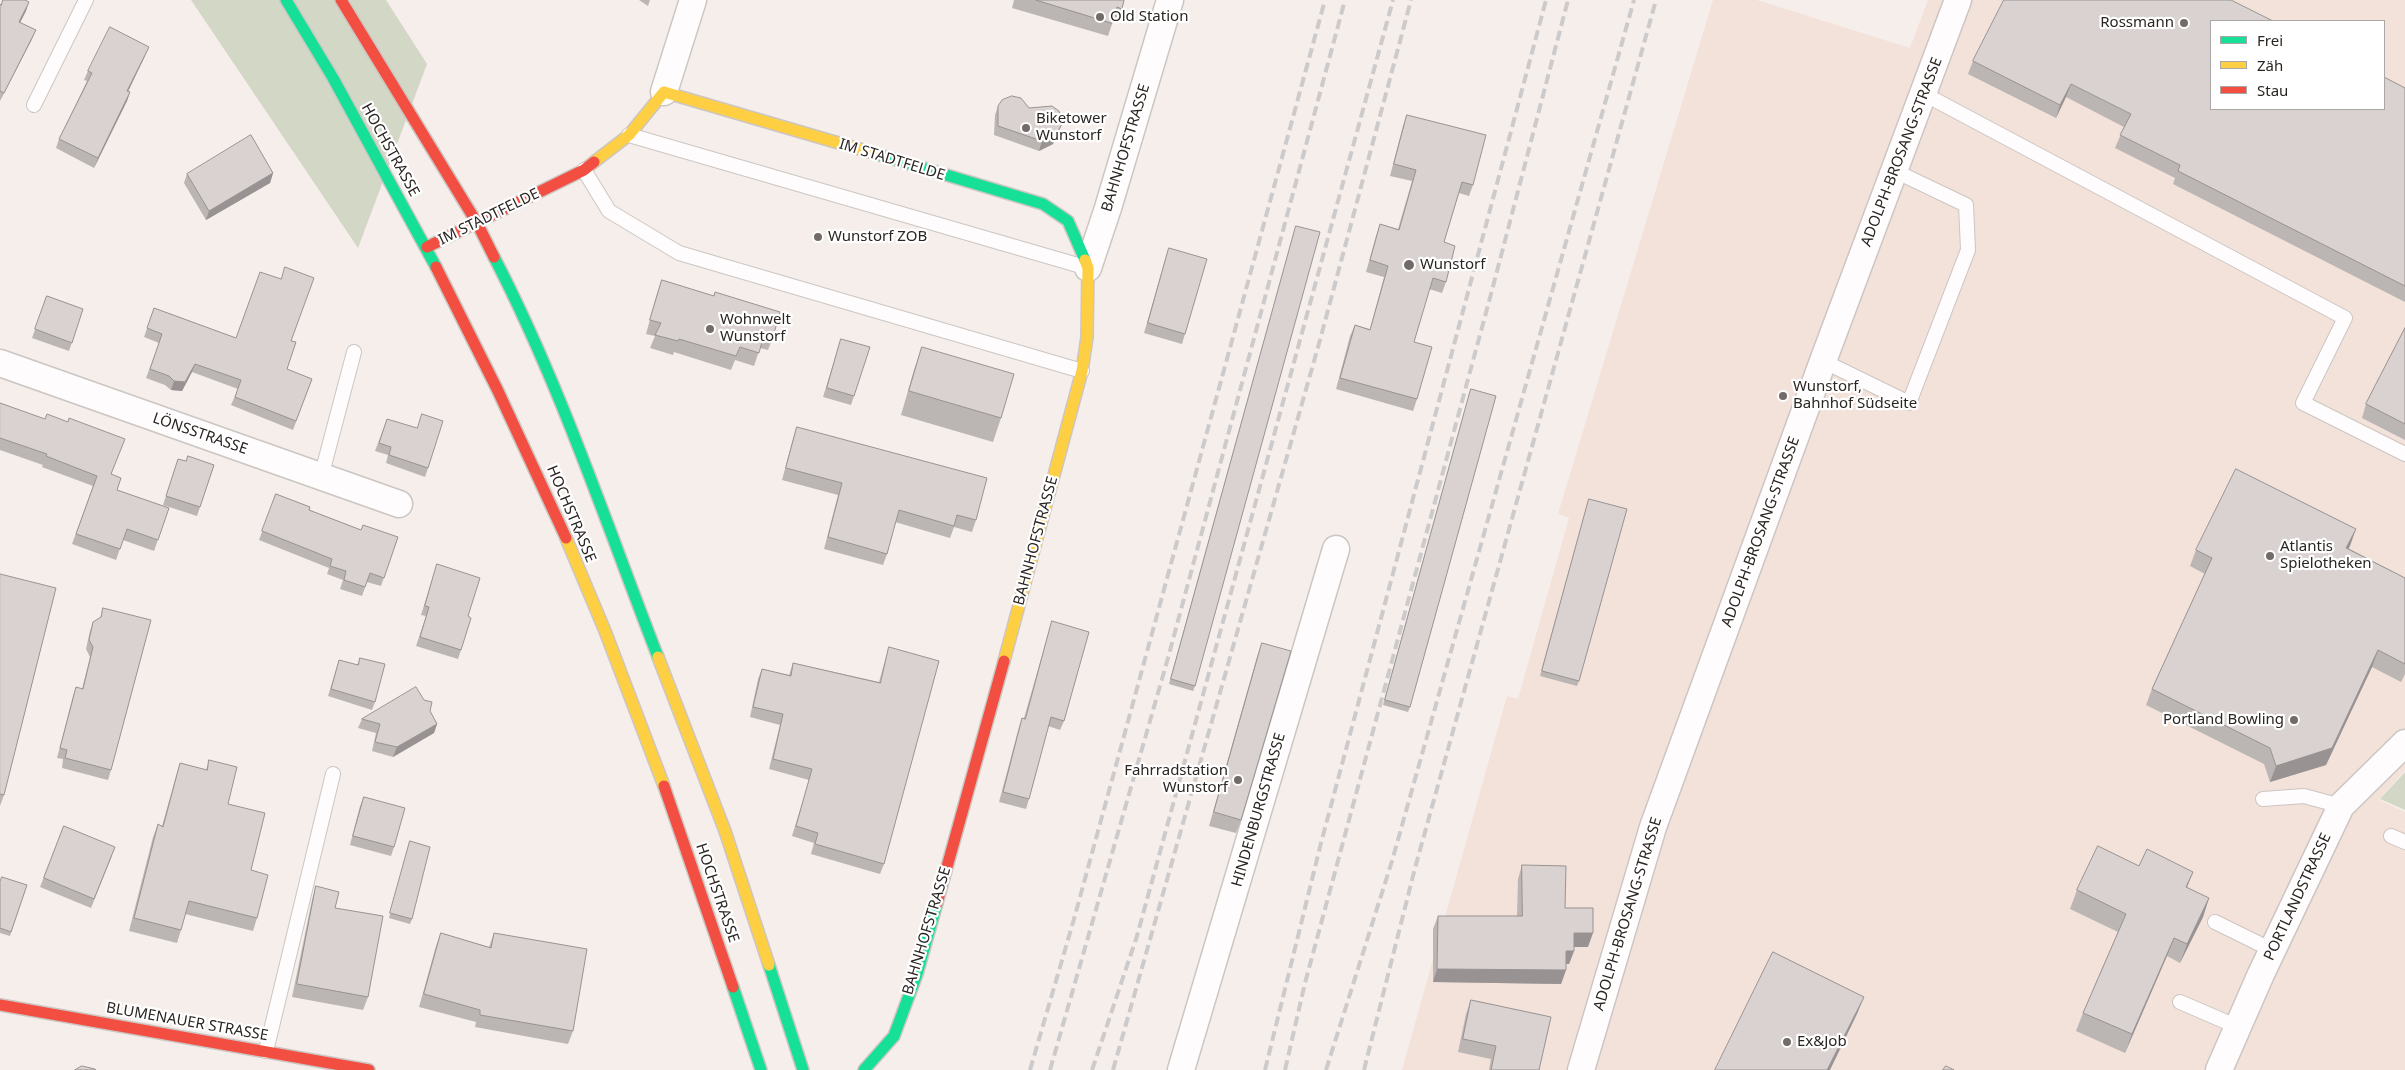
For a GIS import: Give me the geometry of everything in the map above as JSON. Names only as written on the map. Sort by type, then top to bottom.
[{"type":"main road","name":"HOCHSTRASSE","points":[[286,0],[308,35],[427,247],[536,471],[605,631],[710,916],[761,1070]]},
{"type":"main road","name":"HOCHSTRASSE","points":[[342,0],[476,223],[512,291],[556,393],[660,658],[725,831],[801,1064]]},
{"type":"main road","name":"IM STADTFELDE","points":[[427,247],[584,170],[629,135],[664,92],[738,112],[1042,204],[1068,221],[1088,268]]},
{"type":"main road","name":"BAHNHOFSTRASSE","points":[[864,1070],[894,1036],[917,974],[1010,641],[1082,371],[1087,338],[1088,268]]},
{"type":"main road","name":"BLUMENAUER STRASSE","points":[[0,1005],[369,1070]]},
{"type":"street","name":"IM STADTFELDE","points":[[664,92],[693,0]]},
{"type":"street","name":"BAHNHOFSTRASSE","points":[[1088,268],[1108,208],[1170,0]]},
{"type":"street","name":"ADOLPH-BROSANG-STRASSE","points":[[1581,1070],[1653,827],[1823,360],[1958,0]]},
{"type":"street","name":"LÖNSSTRASSE","points":[[0,363],[399,504]]},
{"type":"street","name":"HINDENBURGSTRASSE","points":[[1181,1070],[1336,549]]},
{"type":"street","name":"PORTLANDSTRASSE","points":[[2219,1070],[2272,950],[2341,806],[2405,743]]},
{"type":"lane","points":[[34,105],[86,0]]},
{"type":"lane","points":[[1924,94],[2345,318],[2303,403],[2405,454]]},
{"type":"lane","points":[[629,135],[1088,268]]},
{"type":"lane","points":[[584,170],[609,211],[679,253],[1082,371]]},
{"type":"lane","points":[[1823,360],[1909,403],[1968,250],[1966,205],[1895,170]]},
{"type":"lane","points":[[321,477],[354,352]]},
{"type":"lane","points":[[266,1051],[333,774]]},
{"type":"lane","points":[[2263,799],[2304,796],[2341,806]]},
{"type":"lane","points":[[2391,836],[2405,842]]},
{"type":"lane","points":[[2215,922],[2272,950]]},
{"type":"lane","points":[[2180,1002],[2238,1027]]},
{"type":"shaded area","points":[[1713,0],[1757,0],[1910,48],[1928,0],[2405,0],[2405,770],[2379,800],[2405,812],[2405,1070],[1402,1070],[1507,696],[1518,699],[1569,518],[1558,514]]},
{"type":"green space","points":[[191,0],[386,0],[427,64],[358,248]]},
{"type":"green space","points":[[2405,772],[2405,810],[2380,799]]},
{"type":"building","points":[[3,0],[25,0],[29,2],[19,22],[36,30],[4,93],[0,91],[0,4]]},
{"type":"building","points":[[1036,0],[1124,0],[1122,9],[1117,7],[1112,23]]},
{"type":"building","points":[[2004,0],[2231,0],[2271,20],[2210,20],[2210,110],[2385,110],[2385,78],[2405,88],[2405,286],[2178,171],[2180,165],[2120,135],[2131,114],[2071,84],[2060,105],[1973,61]]},
{"type":"building","points":[[110,27],[149,47],[127,91],[130,92],[98,158],[59,139],[92,73],[88,71]]},
{"type":"building","name":"Biketower Wunstorf","points":[[1012,96],[1021,98],[1029,108],[1052,106],[1059,111],[1062,124],[1056,135],[1042,141],[998,126],[998,106],[1002,100]]},
{"type":"building","points":[[1407,115],[1486,135],[1473,185],[1462,182],[1444,242],[1455,246],[1446,282],[1433,278],[1414,342],[1432,347],[1417,399],[1340,378],[1355,325],[1370,330],[1388,266],[1370,260],[1380,224],[1399,230],[1416,170],[1394,164]]},
{"type":"building","points":[[251,135],[273,173],[209,211],[187,174]]},
{"type":"building","points":[[1296,226],[1320,232],[1195,686],[1171,679]]},
{"type":"building","points":[[1169,248],[1207,259],[1185,334],[1148,323]]},
{"type":"building","points":[[285,267],[314,278],[291,341],[296,342],[287,369],[312,379],[296,421],[235,397],[241,380],[195,364],[185,382],[174,381],[169,376],[150,369],[162,334],[147,328],[154,308],[236,338],[260,272],[281,279]]},
{"type":"building","name":"Wohnwelt Wunstorf","points":[[662,280],[714,296],[715,292],[780,312],[773,337],[764,334],[759,353],[740,347],[736,356],[679,339],[678,341],[655,335],[661,323],[650,320]]},
{"type":"building","points":[[47,296],[83,309],[72,343],[35,329]]},
{"type":"building","points":[[2405,328],[2405,424],[2366,404]]},
{"type":"building","points":[[841,339],[870,347],[854,396],[827,388]]},
{"type":"building","points":[[922,347],[1014,374],[1001,418],[909,391]]},
{"type":"building","points":[[1471,389],[1496,396],[1410,707],[1385,700]]},
{"type":"building","points":[[0,403],[45,419],[47,414],[68,422],[69,418],[125,439],[111,474],[121,478],[117,490],[169,508],[158,540],[127,529],[120,549],[76,534],[97,476],[46,456],[47,454],[0,438]]},
{"type":"building","points":[[422,414],[443,421],[428,468],[389,455],[391,447],[379,443],[387,419],[417,428]]},
{"type":"building","points":[[797,427],[987,478],[976,520],[957,515],[954,526],[899,510],[887,554],[828,537],[842,483],[786,468]]},
{"type":"building","points":[[188,456],[214,465],[200,507],[166,496],[178,459],[186,461]]},
{"type":"building","points":[[2236,469],[2356,529],[2346,548],[2405,578],[2405,664],[2378,650],[2332,748],[2276,766],[2270,748],[2152,689],[2212,558],[2196,550]]},
{"type":"building","points":[[276,494],[310,507],[309,510],[361,530],[363,525],[398,537],[384,578],[370,573],[365,587],[344,580],[346,571],[330,566],[332,559],[262,531]]},
{"type":"building","points":[[1589,499],[1627,509],[1579,681],[1542,671]]},
{"type":"building","points":[[437,564],[480,578],[468,616],[471,618],[461,650],[420,637],[429,607],[425,606]]},
{"type":"building","points":[[0,574],[56,588],[4,795],[0,794]]},
{"type":"building","points":[[103,608],[151,620],[111,770],[65,758],[67,750],[60,748],[76,687],[83,689],[93,647],[89,640],[93,622],[101,617]]},
{"type":"building","points":[[1052,621],[1089,632],[1064,721],[1051,717],[1029,799],[1003,792],[1022,718],[1025,719]]},
{"type":"building","name":"Fahrradstation Wunstorf","points":[[1262,643],[1291,651],[1241,820],[1214,812]]},
{"type":"building","points":[[889,647],[939,661],[884,864],[815,844],[818,833],[796,826],[812,769],[773,759],[783,714],[753,707],[762,669],[791,676],[793,663],[880,683]]},
{"type":"building","points":[[360,658],[385,664],[375,702],[331,689],[339,660],[358,665]]},
{"type":"building","points":[[416,687],[424,700],[432,702],[430,711],[437,724],[397,747],[375,742],[380,724],[362,719]]},
{"type":"building","points":[[209,760],[237,767],[228,804],[265,813],[251,870],[268,875],[257,918],[189,901],[181,930],[134,918],[158,824],[163,827],[180,763],[207,770]]},
{"type":"building","points":[[364,797],[405,808],[394,847],[353,836]]},
{"type":"building","points":[[64,826],[115,847],[94,899],[44,878]]},
{"type":"building","points":[[410,841],[430,847],[412,919],[390,913]]},
{"type":"building","points":[[2098,846],[2139,866],[2147,849],[2193,872],[2186,887],[2209,898],[2187,944],[2174,938],[2132,1034],[2083,1013],[2126,914],[2077,890]]},
{"type":"building","points":[[1522,865],[1566,866],[1565,908],[1593,908],[1593,933],[1574,933],[1574,951],[1566,951],[1566,970],[1437,969],[1438,916],[1522,916]]},
{"type":"building","points":[[2,877],[27,885],[11,932],[0,928],[0,882]]},
{"type":"building","points":[[316,886],[339,892],[335,908],[383,916],[368,997],[297,984]]},
{"type":"building","points":[[441,933],[491,948],[494,933],[587,949],[573,1031],[480,1015],[480,1010],[424,994]]},
{"type":"building","name":"Ex&Job","points":[[1773,952],[1864,997],[1827,1070],[1715,1070]]},
{"type":"building","points":[[1471,1000],[1551,1017],[1539,1070],[1491,1070],[1496,1046],[1463,1039]]},
{"type":"building","points":[[82,1066],[95,1069],[96,1070],[75,1070]]},
{"type":"building","points":[[1946,1066],[1954,1070],[1943,1070]]},
{"type":"railway","points":[[1030,1070],[1074,919],[1325,0]]},
{"type":"railway","points":[[1050,1070],[1168,658],[1345,0]]},
{"type":"railway","points":[[1092,1070],[1137,936],[1393,0]]},
{"type":"railway","points":[[1113,1070],[1320,340],[1411,0]]},
{"type":"railway","points":[[1265,1070],[1321,843],[1546,0]]},
{"type":"railway","points":[[1285,1070],[1305,983],[1491,294],[1568,0]]},
{"type":"railway","points":[[1326,1070],[1392,861],[1634,0]]},
{"type":"railway","points":[[1364,1070],[1415,868],[1656,0]]},
{"type":"traffic: fast","points":[[286,0],[333,78],[436,267]]},
{"type":"traffic: fast","points":[[873,153],[1043,204],[1068,221],[1085,260]]},
{"type":"traffic: fast","points":[[494,257],[518,305],[561,404],[658,657]]},
{"type":"traffic: fast","points":[[864,1070],[894,1036],[917,974],[937,903]]},
{"type":"traffic: fast","points":[[769,965],[803,1070]]},
{"type":"traffic: fast","points":[[733,987],[761,1070]]},
{"type":"traffic: slow","points":[[594,162],[629,135],[664,92],[873,153]]},
{"type":"traffic: slow","points":[[1004,661],[1082,371],[1087,337],[1088,268],[1085,260]]},
{"type":"traffic: slow","points":[[566,538],[605,631],[664,786]]},
{"type":"traffic: slow","points":[[658,657],[725,831],[769,965]]},
{"type":"traffic: jam","points":[[341,0],[477,223],[494,257]]},
{"type":"traffic: jam","points":[[427,247],[584,170],[594,162]]},
{"type":"traffic: jam","points":[[436,267],[498,391],[566,538]]},
{"type":"traffic: jam","points":[[937,903],[1004,661]]},
{"type":"traffic: jam","points":[[664,786],[733,987]]},
{"type":"traffic: jam","points":[[0,1005],[369,1070]]},
{"type":"place","name":"Old Station","points":[[1100,17]]},
{"type":"place","name":"Rossmann","points":[[2184,23]]},
{"type":"place","name":"Biketower Wunstorf","points":[[1026,128]]},
{"type":"place","name":"Wunstorf ZOB","points":[[818,237]]},
{"type":"place","name":"Wunstorf","points":[[1409,265]]},
{"type":"place","name":"Wohnwelt Wunstorf","points":[[710,329]]},
{"type":"place","name":"Wunstorf, Bahnhof Südseite","points":[[1783,396]]},
{"type":"place","name":"Atlantis Spielotheken","points":[[2270,556]]},
{"type":"place","name":"Portland Bowling","points":[[2294,720]]},
{"type":"place","name":"Fahrradstation Wunstorf","points":[[1238,780]]},
{"type":"place","name":"Ex&Job","points":[[1787,1042]]}]
